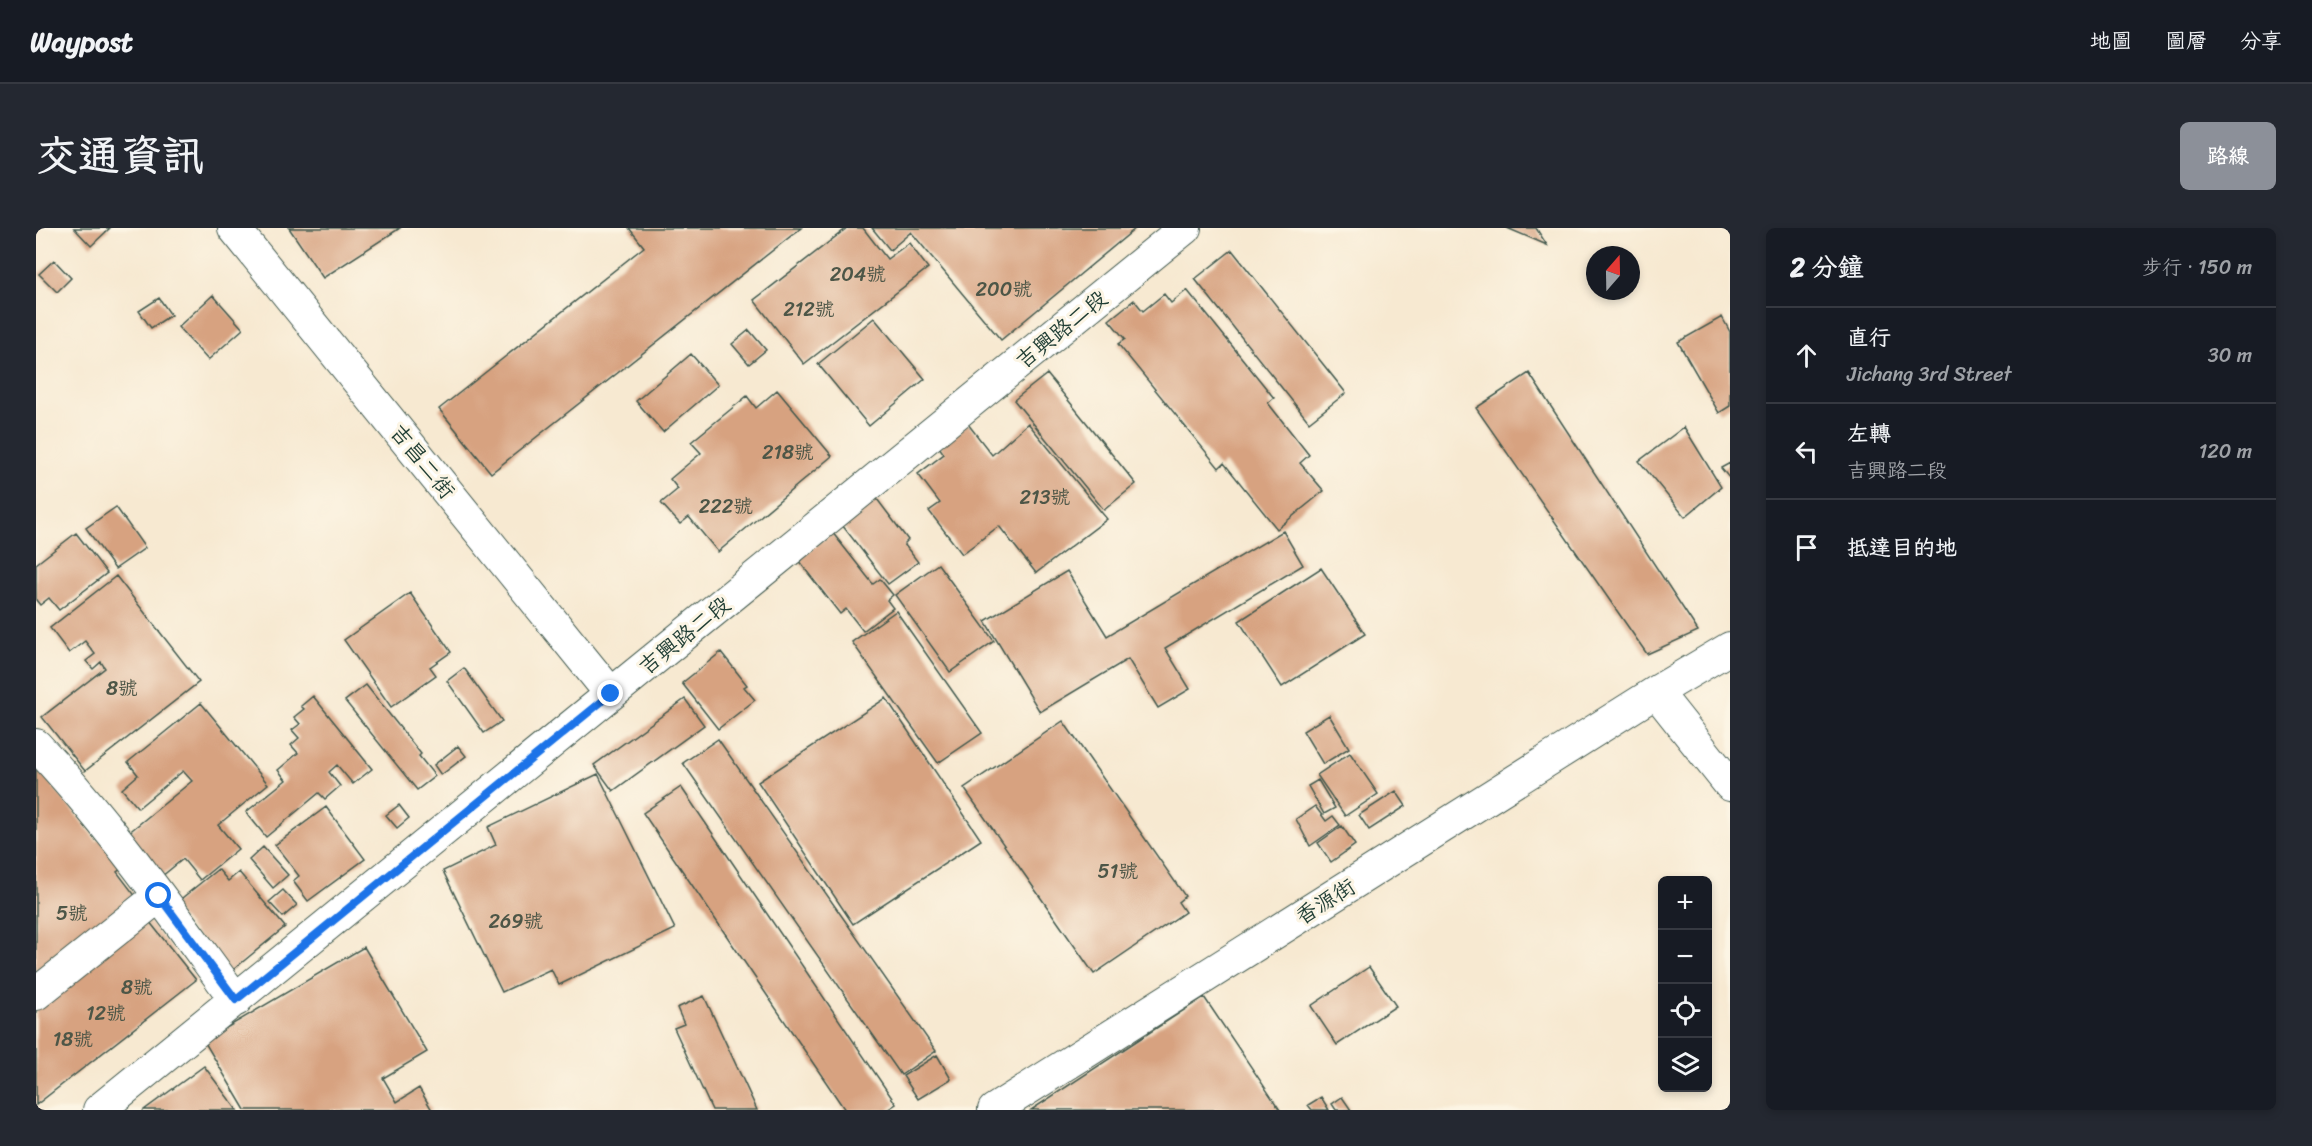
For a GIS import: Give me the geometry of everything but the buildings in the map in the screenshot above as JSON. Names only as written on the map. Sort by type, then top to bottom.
[{"type":"street","name":"吉昌二街","points":[[234,228],[611,694]]},
{"type":"street","name":"吉興路二段","points":[[99,1110],[1185,228]]},
{"type":"street","name":"香源街","points":[[994,1110],[1656,692],[1730,648]]},
{"type":"street","points":[[1656,692],[1730,785]]},
{"type":"street","points":[[36,745],[64,774],[236,1000]]},
{"type":"street","points":[[36,994],[159,896]]},
{"type":"route","points":[[159,896],[236,1000],[611,694]]}]
